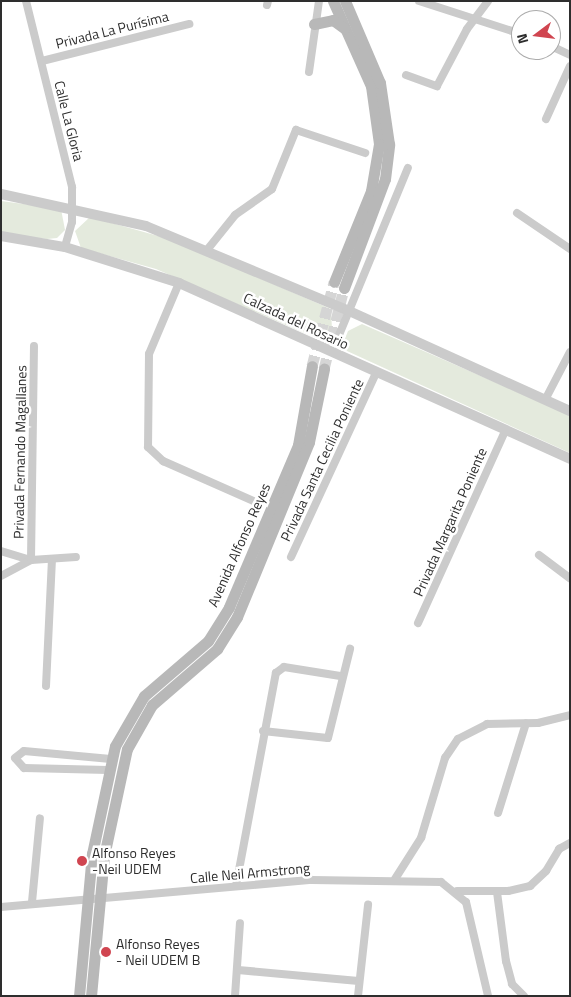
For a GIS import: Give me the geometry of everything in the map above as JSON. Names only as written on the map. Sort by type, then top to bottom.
[{"type":"main road","points":[[333,1],[371,86],[380,144],[371,190],[339,285],[385,179],[389,144],[380,83],[344,1]]},
{"type":"main road","points":[[314,24],[333,20],[347,30]]},
{"type":"main road","name":"Avenida Alfonso Reyes","points":[[79,996],[94,900],[110,765],[144,696],[208,641],[229,607],[298,445],[318,367],[310,442],[237,617],[217,649],[152,705],[127,749],[94,900],[90,996]]},
{"type":"street","name":"Calle La Gloria","points":[[26,1],[42,61],[74,208],[66,247]]},
{"type":"street","points":[[309,72],[314,24],[319,1]]},
{"type":"street","points":[[419,1],[472,22],[511,32]]},
{"type":"street","points":[[406,75],[437,86],[472,22],[488,1]]},
{"type":"street","name":"Privada La Purísima","points":[[42,61],[189,24]]},
{"type":"street","points":[[546,120],[570,66]]},
{"type":"street","points":[[208,250],[230,219],[272,190],[298,130],[365,152]]},
{"type":"street","points":[[332,352],[347,310],[408,168]]},
{"type":"street","name":"Calzada del Rosario","points":[[1,194],[74,208],[146,226],[208,250],[347,310],[570,411]]},
{"type":"street","points":[[517,213],[570,249]]},
{"type":"street","name":"Calzada del Rosario","points":[[1,236],[66,247],[179,283],[570,459]]},
{"type":"street","points":[[179,283],[149,354],[148,447],[163,461],[260,504]]},
{"type":"street","name":"Privada Fernando Magallanes","points":[[31,560],[34,346]]},
{"type":"street","points":[[545,400],[570,352]]},
{"type":"street","name":"Privada Santa Cecilia Poniente","points":[[291,557],[376,373]]},
{"type":"street","name":"Privada Margarita Poniente","points":[[418,623],[505,431]]},
{"type":"street","points":[[1,551],[31,560],[76,557]]},
{"type":"street","points":[[539,555],[570,578]]},
{"type":"street","points":[[46,686],[52,559]]},
{"type":"street","points":[[1,576],[31,560]]},
{"type":"street","points":[[264,731],[328,738],[340,676],[350,649]]},
{"type":"street","points":[[236,886],[264,731],[280,668],[340,676]]},
{"type":"street","points":[[395,879],[421,838],[443,763],[458,739],[487,724],[526,723],[570,715]]},
{"type":"street","points":[[498,813],[526,723]]},
{"type":"street","points":[[24,751],[110,765],[24,768],[15,758],[24,751]]},
{"type":"street","points":[[32,902],[40,818]]},
{"type":"street","points":[[458,891],[497,892],[530,886],[546,870],[559,849],[570,844]]},
{"type":"street","name":"Calle Neil Armstrong","points":[[1,907],[32,902],[94,900],[236,886],[395,879],[441,882],[458,891]]},
{"type":"street","points":[[458,891],[466,902],[488,996]]},
{"type":"street","points":[[497,892],[506,961],[512,984],[524,996]]},
{"type":"street","points":[[358,996],[368,905]]},
{"type":"street","points":[[235,996],[240,923]]},
{"type":"street","points":[[238,970],[359,981]]},
{"type":"shaded area","points":[[1,201],[61,209],[65,230],[57,238],[47,239],[1,234]]},
{"type":"shaded area","points":[[90,217],[169,239],[331,309],[332,330],[321,338],[311,336],[156,269],[81,248],[75,231]]},
{"type":"shaded area","points":[[362,324],[570,415],[570,453],[347,351],[343,344],[348,331]]},
{"type":"tunnel","points":[[312,366],[334,282]]},
{"type":"tunnel","points":[[324,369],[344,288]]},
{"type":"place","name":"Alfonso Reyes -Neil UDEM","points":[[82,861]]},
{"type":"place","name":"Alfonso Reyes - Neil UDEM B","points":[[106,952]]}]
